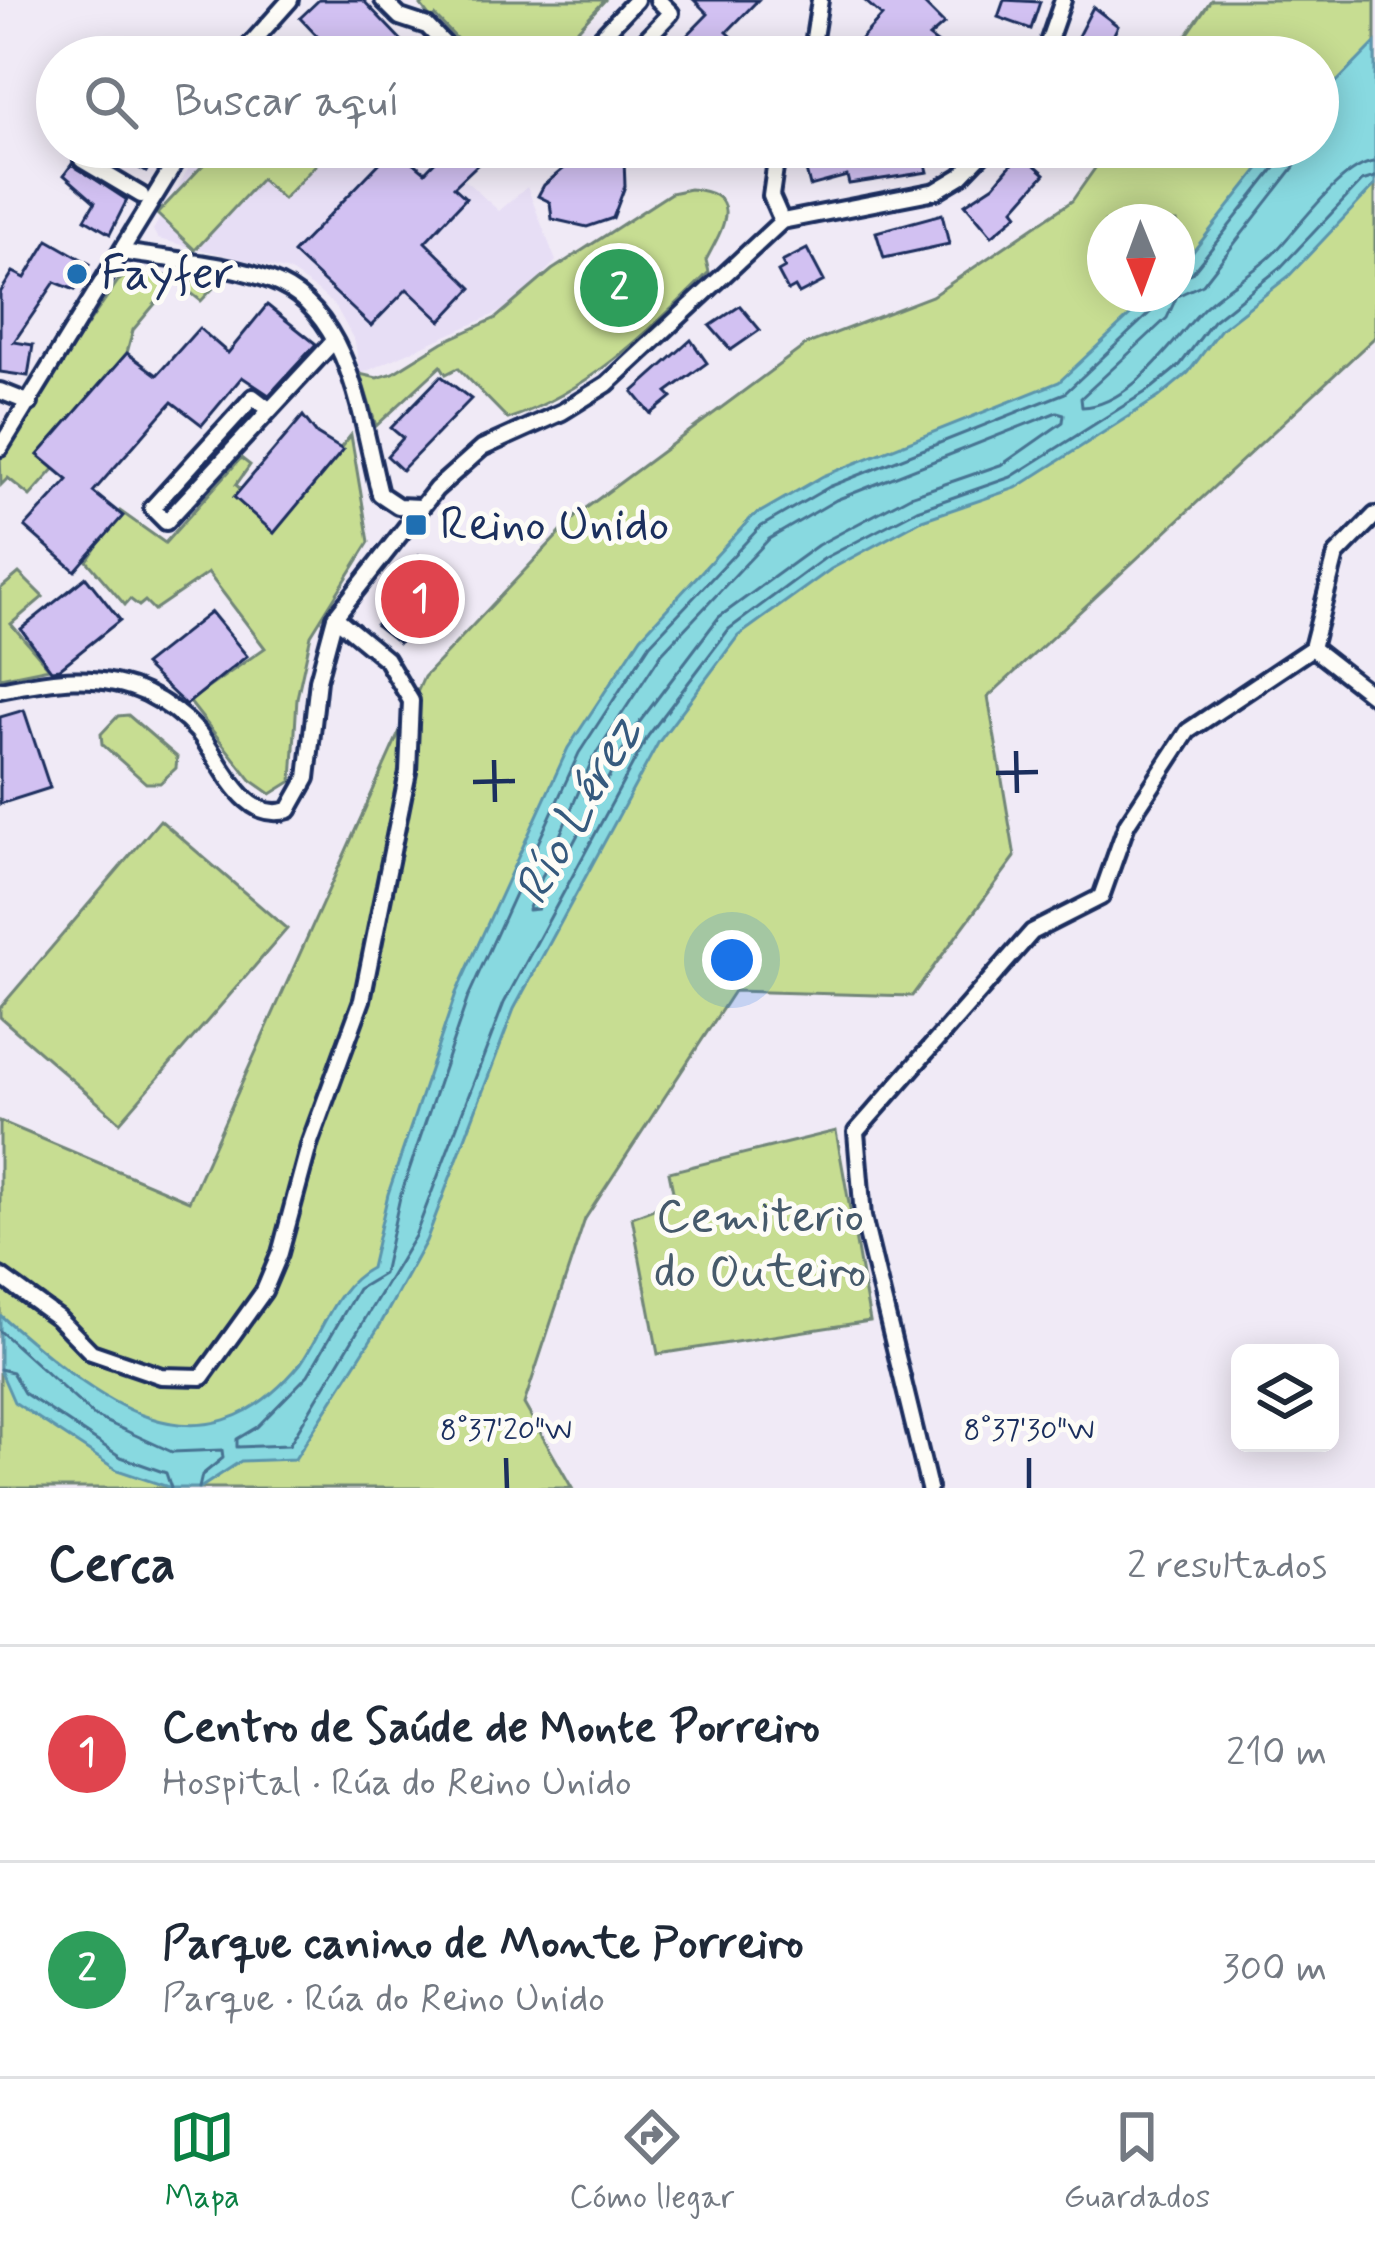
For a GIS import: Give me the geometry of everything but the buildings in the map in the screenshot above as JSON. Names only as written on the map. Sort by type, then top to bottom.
[{"type":"street","points":[[258,36],[290,0]]},
{"type":"street","points":[[383,0],[400,17],[427,26],[437,36]]},
{"type":"street","points":[[602,36],[636,0]]},
{"type":"street","points":[[650,36],[671,14],[658,0]]},
{"type":"street","points":[[814,36],[820,0]]},
{"type":"street","points":[[1051,36],[1064,0]]},
{"type":"street","points":[[95,168],[141,195]]},
{"type":"street","points":[[0,448],[173,168]]},
{"type":"street","points":[[775,168],[771,196],[782,221]]},
{"type":"street","points":[[0,690],[55,679],[107,681],[144,692],[194,727],[249,804],[279,814],[296,805],[304,793],[318,680],[335,617],[421,507],[482,448],[562,412],[608,384],[782,221],[936,191],[969,168]]},
{"type":"street","points":[[124,252],[280,285],[310,304],[346,363],[380,494],[398,506],[421,507]]},
{"type":"street","points":[[270,410],[253,397],[152,508],[166,522],[270,410],[333,342]]},
{"type":"street","points":[[0,391],[30,403]]},
{"type":"street","points":[[929,1488],[917,1421],[862,1217],[856,1132],[1032,932],[1101,897],[1127,824],[1188,731],[1312,648],[1336,555],[1375,515]]},
{"type":"street","points":[[0,1276],[58,1318],[91,1352],[161,1376],[202,1377],[264,1291],[280,1253],[310,1142],[362,1000],[408,772],[411,701],[386,659],[335,617]]},
{"type":"street","points":[[1312,648],[1375,697]]},
{"type":"shaded area","points":[[189,168],[451,168],[499,211],[527,187],[556,261],[511,307],[360,374],[355,342],[336,307],[318,291],[289,271],[158,239],[153,230]]},
{"type":"green space","points":[[427,0],[605,0],[572,36],[454,36],[421,6]]},
{"type":"green space","points":[[1211,0],[1375,0],[1375,337],[988,697],[1015,857],[912,996],[734,991],[585,1219],[524,1404],[572,1488],[0,1488],[0,1121],[189,1201],[424,677],[578,514],[807,344],[932,296],[1072,201],[1095,168],[1339,168],[1339,36],[1186,36]]},
{"type":"green space","points":[[200,168],[313,168],[283,199],[261,179],[195,250],[157,214]]},
{"type":"green space","points":[[708,192],[724,206],[723,226],[706,260],[709,272],[616,358],[565,393],[508,419],[458,368],[446,374],[441,366],[376,426],[360,374],[377,378],[393,373],[443,342],[496,318],[552,270],[671,193]]},
{"type":"green space","points":[[132,271],[217,284],[201,301],[175,280],[133,330],[127,353],[38,455],[56,467],[30,496],[8,478],[1,485],[0,451],[118,281]]},
{"type":"green space","points":[[351,435],[369,542],[311,635],[297,698],[292,781],[271,794],[251,780],[189,701],[265,648],[208,573],[154,610],[145,601],[139,606],[130,599],[125,605],[87,561],[120,511],[165,543],[241,458],[250,465],[236,485],[280,522]]},
{"type":"green space","points":[[19,573],[43,597],[11,624],[49,668],[0,678],[0,589]]},
{"type":"green space","points":[[128,715],[177,757],[176,768],[160,783],[146,783],[102,744],[101,734],[118,716]]},
{"type":"green space","points":[[160,820],[287,929],[120,1122],[0,1017],[0,1008]]},
{"type":"green space","name":"Cemiterio do Outeiro","points":[[836,1131],[870,1321],[658,1354],[632,1217],[675,1201],[669,1172]]},
{"type":"water","name":"Río Lérez","points":[[1375,43],[1375,185],[1289,276],[1221,329],[1188,373],[1159,397],[1016,488],[922,520],[831,569],[738,636],[658,743],[514,1009],[426,1241],[380,1325],[295,1459],[241,1461],[200,1488],[171,1488],[117,1470],[14,1402],[0,1370],[0,1315],[73,1375],[110,1400],[148,1417],[186,1425],[224,1420],[263,1400],[301,1363],[348,1286],[371,1268],[388,1194],[456,993],[568,748],[641,637],[752,517],[823,476],[1059,382],[1134,312],[1195,312],[1195,249],[1259,168],[1339,168],[1339,80]]},
{"type":"place","name":"Fayfer","points":[[77,274]]},
{"type":"place","name":"Parque canino de Monte Porreiro","points":[[619,288]]},
{"type":"place","name":"Reino Unido","points":[[416,525]]},
{"type":"place","name":"Centro de Saúde de Monte Porreiro","points":[[420,599]]}]
